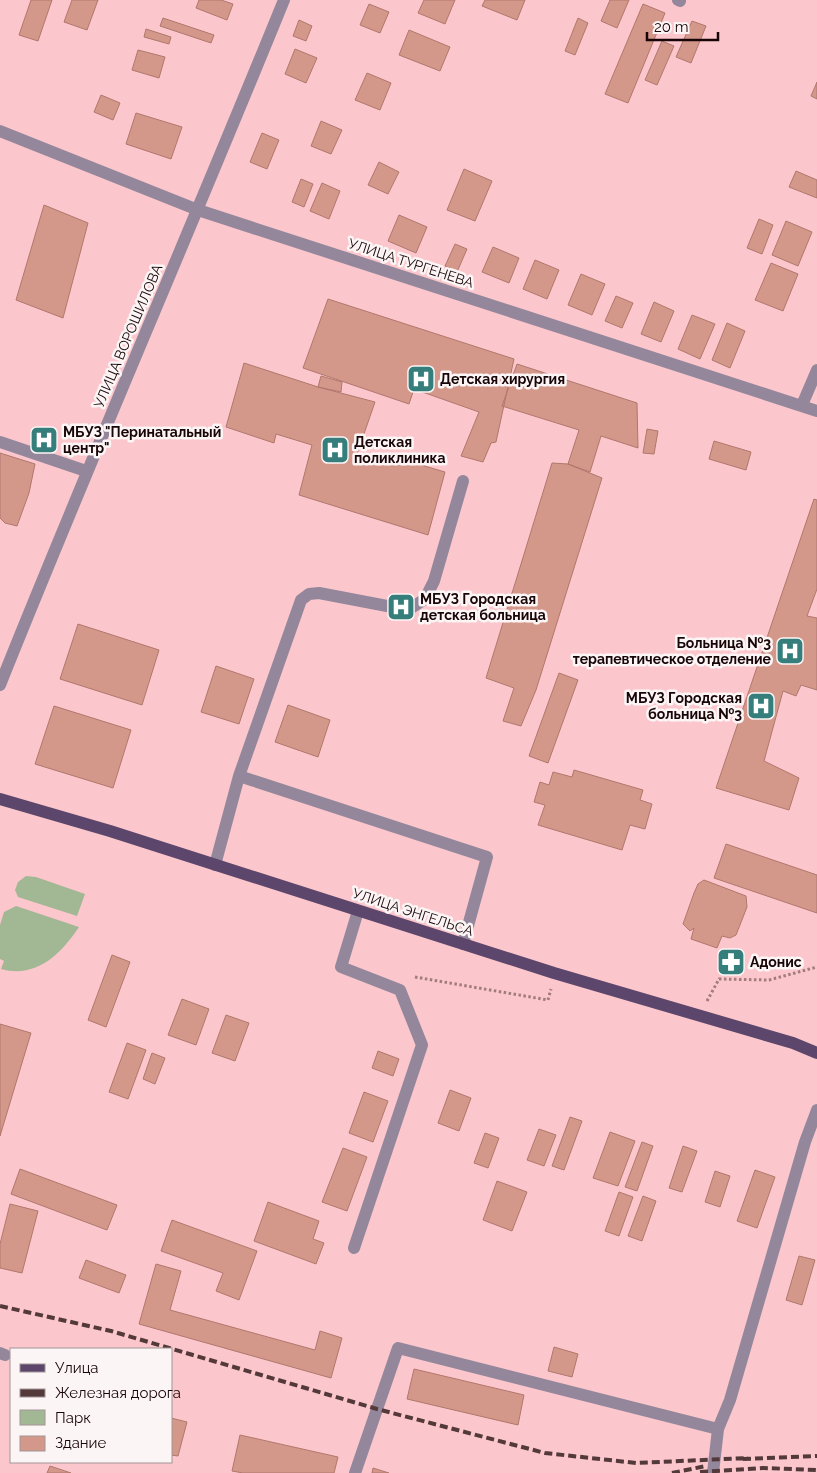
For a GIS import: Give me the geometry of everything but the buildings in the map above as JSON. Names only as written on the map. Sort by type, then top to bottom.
[{"type":"main road","name":"УЛИЦА ЭНГЕЛЬСА","points":[[0,799],[554,973],[793,1043],[817,1053]]},
{"type":"street","name":"УЛИЦА ВОРОШИЛОВА","points":[[0,685],[86,471],[198,210],[284,0]]},
{"type":"street","name":"УЛИЦА ТУРГЕНЕВА","points":[[0,131],[198,210],[817,411]]},
{"type":"street","points":[[802,405],[817,370]]},
{"type":"street","points":[[0,442],[86,471]]},
{"type":"street","points":[[215,865],[240,776],[301,600],[309,594],[320,593],[408,610],[425,600],[434,581],[463,481]]},
{"type":"street","points":[[240,776],[487,857],[464,944]]},
{"type":"street","points":[[354,1248],[422,1044],[400,990],[341,967],[358,910]]},
{"type":"street","points":[[712,1473],[718,1429],[730,1400],[805,1142],[817,1110]]},
{"type":"street","points":[[355,1473],[398,1348],[718,1429]]},
{"type":"green space","points":[[26,876],[36,877],[85,894],[77,916],[18,897],[15,890],[18,882]]},
{"type":"green space","points":[[16,906],[79,927],[56,955],[46,962],[25,970],[1,969],[4,961],[0,959],[0,925],[4,912]]},
{"type":"railway","points":[[0,1306],[111,1331],[169,1348]]},
{"type":"railway","points":[[172,1349],[377,1409],[545,1453],[636,1463],[748,1458]]},
{"type":"railway","points":[[743,1459],[817,1456]]},
{"type":"railway","points":[[672,1473],[706,1466]]},
{"type":"railway","points":[[700,1472],[763,1468],[817,1470]]},
{"type":"place","name":"Детская хирургия","points":[[421,379]]},
{"type":"place","name":"МБУЗ \"Перинатальный центр\"","points":[[44,440]]},
{"type":"place","name":"Детская поликлиника","points":[[335,450]]},
{"type":"place","name":"МБУЗ Городская детская больница","points":[[401,607]]},
{"type":"place","name":"Больница №3 терапевтическое отделение","points":[[790,651]]},
{"type":"place","name":"МБУЗ Городская больница №3","points":[[761,706]]},
{"type":"place","name":"Адонис","points":[[731,962]]}]
